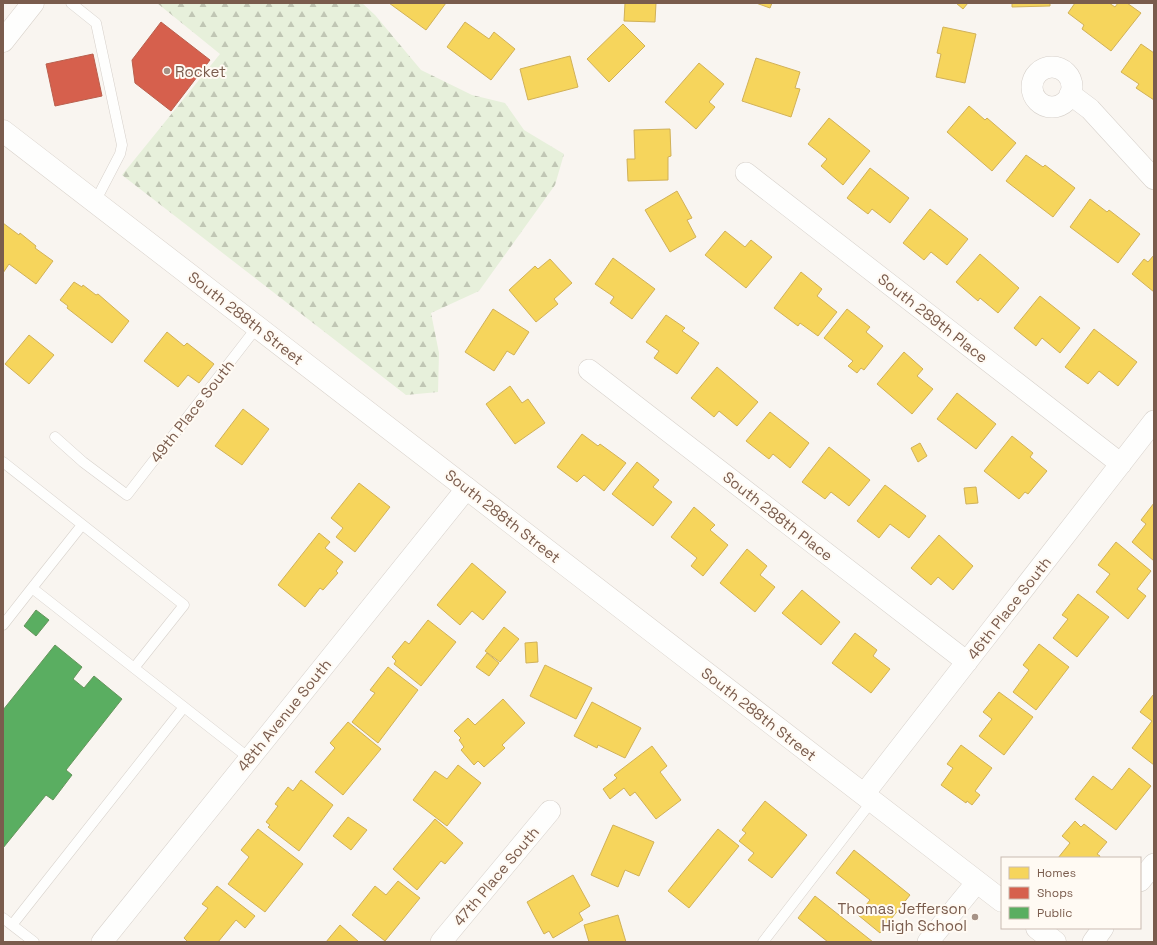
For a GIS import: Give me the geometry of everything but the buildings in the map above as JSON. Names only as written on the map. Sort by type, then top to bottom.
[{"type":"main road","points":[[3,41],[33,3]]},
{"type":"main road","name":"South 288th Street","points":[[3,131],[1001,900]]},
{"type":"main road","points":[[1038,929],[1055,942]]},
{"type":"street","points":[[1070,94],[1090,109],[1134,159],[1154,179]]},
{"type":"street","name":"South 289th Place","points":[[746,173],[1121,464]]},
{"type":"street","name":"South 288th Place","points":[[589,370],[967,662]]},
{"type":"street","name":"46th Place South","points":[[868,797],[967,662],[1154,421]]},
{"type":"street","name":"48th Avenue South","points":[[102,942],[467,488]]},
{"type":"street","name":"47th Place South","points":[[441,942],[550,811]]},
{"type":"street","points":[[1141,880],[1154,864]]},
{"type":"street","points":[[928,942],[977,882]]},
{"type":"street","points":[[1093,942],[1103,929]]},
{"type":"lane","points":[[71,3],[96,23],[122,145],[120,154],[95,202]]},
{"type":"lane","name":"49th Place South","points":[[55,436],[83,462],[127,495],[257,327]]},
{"type":"lane","points":[[3,462],[184,605],[134,668]]},
{"type":"lane","points":[[3,625],[82,525]]},
{"type":"lane","points":[[32,588],[249,758]]},
{"type":"lane","points":[[12,925],[184,707]]},
{"type":"lane","points":[[763,942],[868,797]]},
{"type":"lane","points":[[3,918],[34,942]]},
{"type":"green space","points":[[157,3],[362,3],[375,15],[421,70],[472,95],[505,103],[524,130],[564,154],[555,185],[479,291],[431,313],[439,353],[438,392],[406,395],[122,175],[220,54]]},
{"type":"place","name":"Rocket","points":[[167,71]]},
{"type":"place","name":"Thomas Jefferson High School","points":[[975,917]]}]
